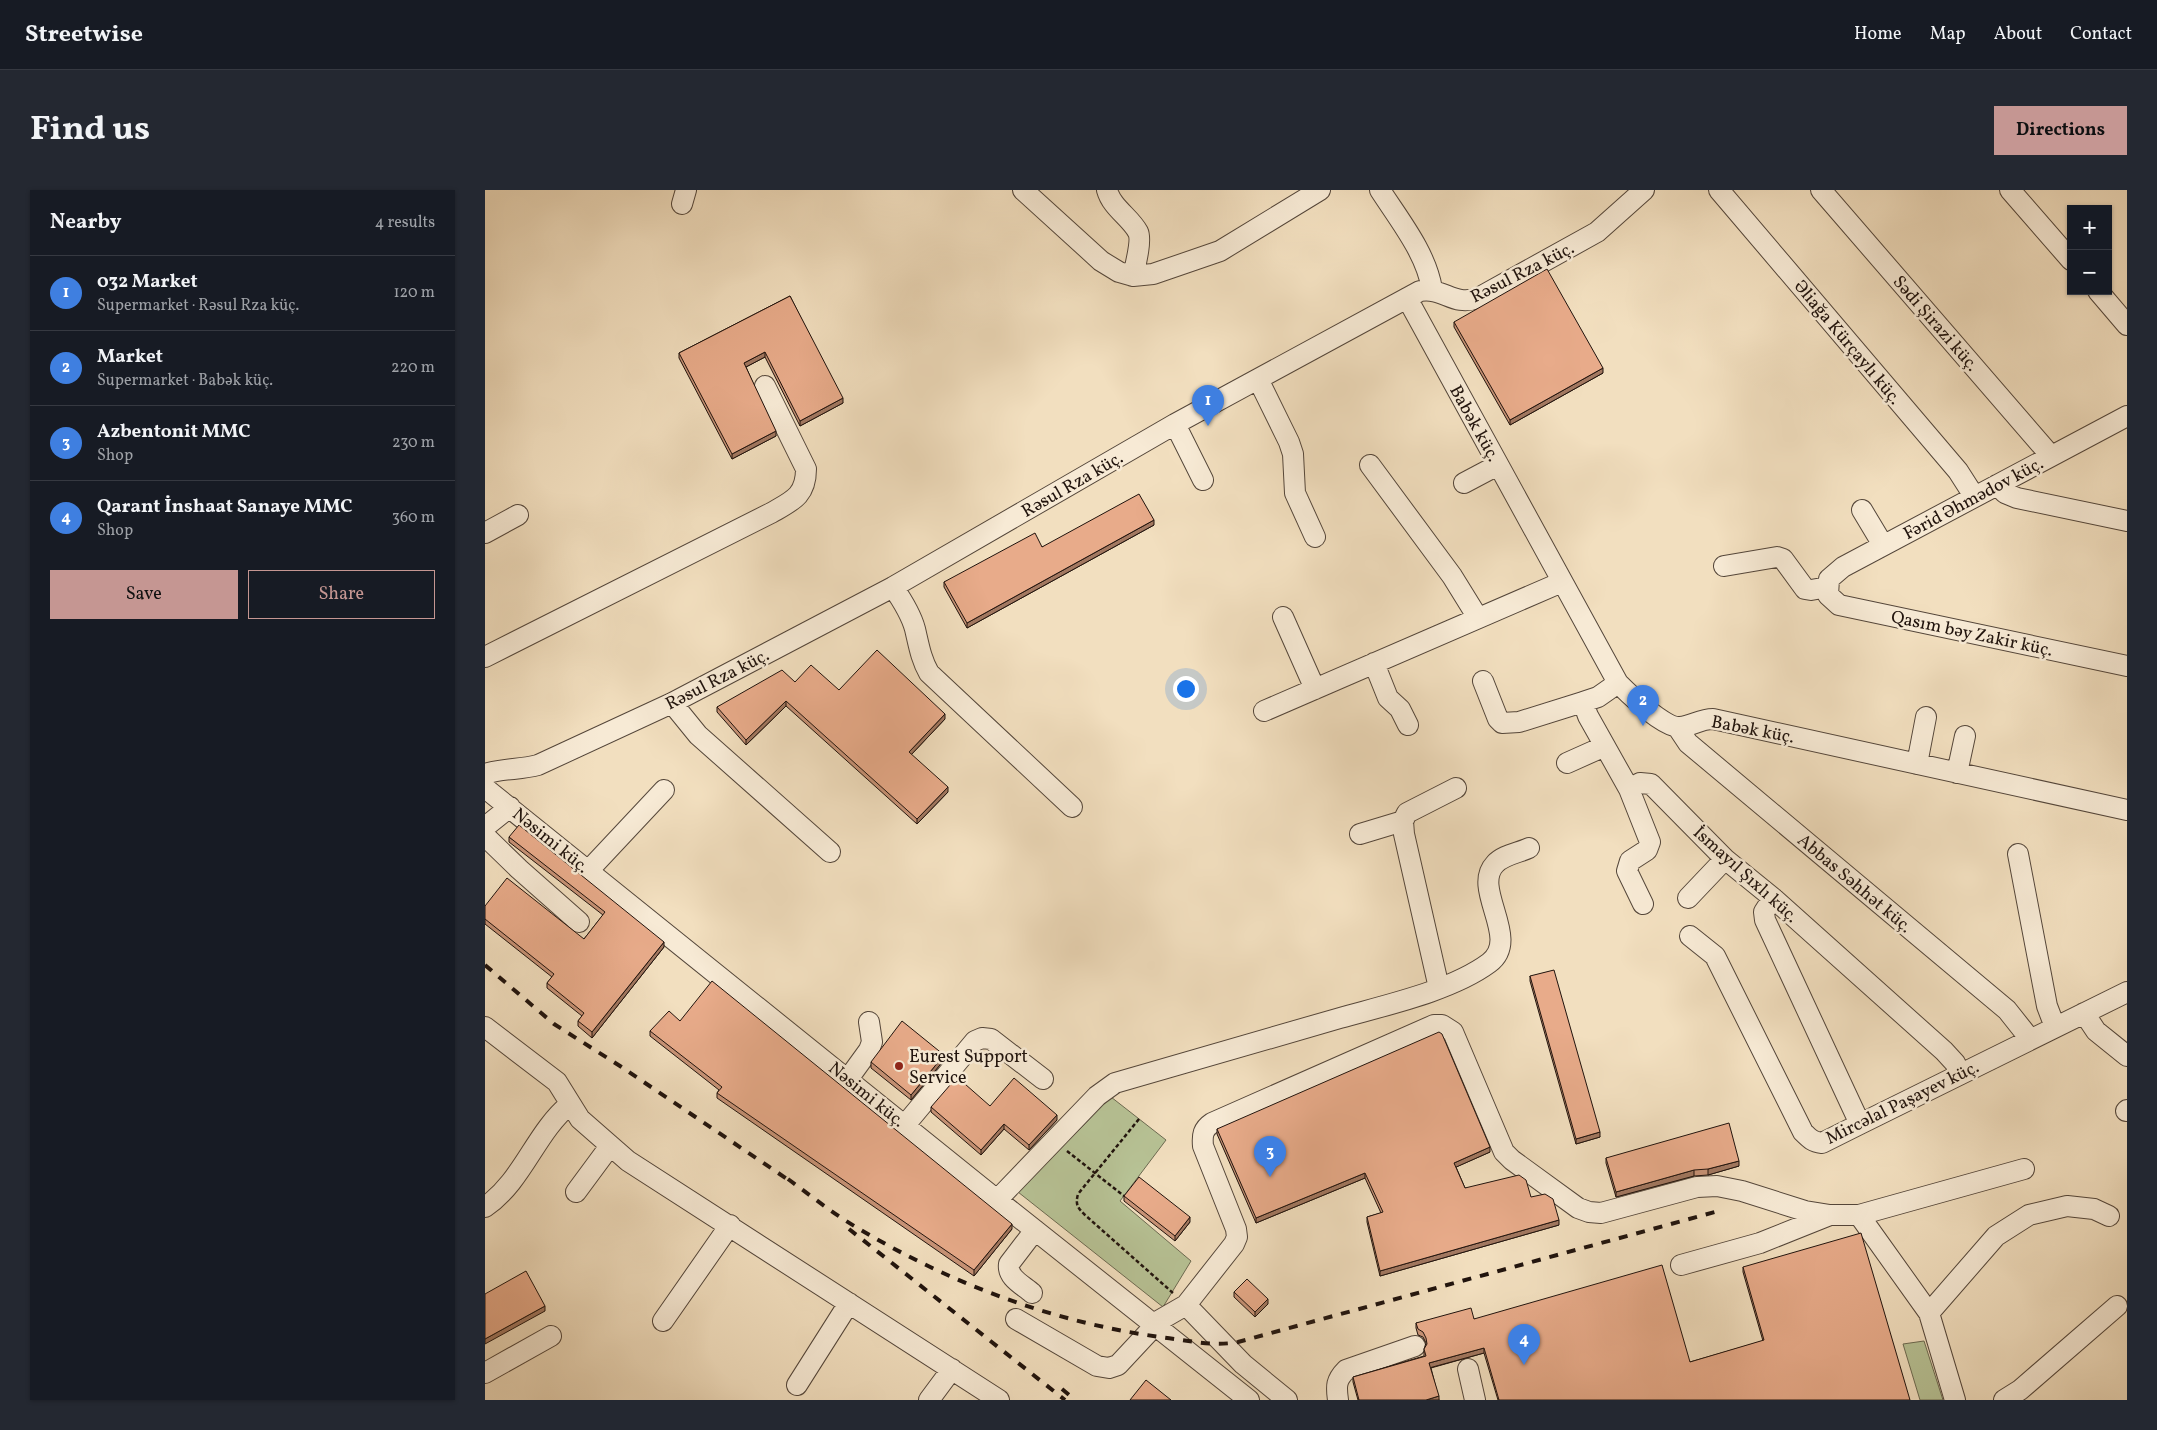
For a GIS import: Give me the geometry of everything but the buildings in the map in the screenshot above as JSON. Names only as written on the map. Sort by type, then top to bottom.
[{"type":"street","points":[[1023,190],[1101,261],[1119,272],[1133,276],[1153,274],[1220,251],[1320,190]]},
{"type":"street","points":[[1107,190],[1118,209],[1139,233],[1133,276]]},
{"type":"street","points":[[1380,190],[1418,250],[1429,272],[1432,289]]},
{"type":"street","name":"Rəsul Rza küç.","points":[[485,774],[500,769],[527,768],[539,765],[672,702],[893,587],[1175,424],[1420,291],[1432,289],[1459,301],[1469,301],[1478,298],[1597,232],[1644,190]]},
{"type":"street","name":"Əliağa Kürçaylı küç.","points":[[1719,190],[1958,471],[1974,496]]},
{"type":"street","name":"Sədi Şirazi küç.","points":[[1821,190],[2051,456]]},
{"type":"street","points":[[2010,190],[2067,255]]},
{"type":"street","points":[[2101,295],[2127,325]]},
{"type":"street","name":"Babək küç.","points":[[1407,298],[1618,683],[1665,724],[1678,728],[1701,720],[1713,720],[2127,810]]},
{"type":"street","points":[[1258,379],[1289,442],[1293,454],[1295,493],[1315,537]]},
{"type":"street","points":[[485,657],[771,513],[798,497],[806,483],[806,469],[765,386]]},
{"type":"street","name":"Fərid Əhmədov küç.","points":[[1828,587],[1829,579],[1835,572],[1974,496],[2127,416]]},
{"type":"street","points":[[1175,424],[1203,480]]},
{"type":"street","points":[[1369,465],[1452,576],[1478,618]]},
{"type":"street","points":[[1464,483],[1498,465]]},
{"type":"street","points":[[1997,485],[2005,494],[2017,498],[2127,521]]},
{"type":"street","points":[[1862,510],[1883,545]]},
{"type":"street","points":[[485,533],[518,515]]},
{"type":"street","points":[[1724,566],[1777,557],[1783,559],[1805,589],[1811,590],[1828,587]]},
{"type":"street","points":[[1264,712],[1562,582]]},
{"type":"street","points":[[893,587],[905,606],[915,628],[921,659],[929,673],[1072,807]]},
{"type":"street","name":"Qasım bəy Zakir küç.","points":[[1828,587],[1828,595],[1839,605],[2127,666]]},
{"type":"street","points":[[1283,617],[1315,689]]},
{"type":"street","points":[[1374,663],[1388,698],[1400,709],[1408,725]]},
{"type":"street","points":[[1483,681],[1498,718],[1502,723],[1519,722],[1598,697],[1618,683]]},
{"type":"street","points":[[672,702],[698,735],[829,852]]},
{"type":"street","points":[[1583,702],[1588,716],[1629,789],[1650,842],[1647,850],[1630,861],[1627,871],[1643,904]]},
{"type":"street","points":[[1917,764],[1926,717]]},
{"type":"street","name":"Abbas Səhhət küç.","points":[[1678,728],[1687,743],[2007,1010],[2030,1039]]},
{"type":"street","points":[[1957,773],[1965,736]]},
{"type":"street","points":[[1567,763],[1605,746]]},
{"type":"street","name":"İsmayıl Şıxlı küç.","points":[[1629,789],[1640,783],[1651,784],[1725,858],[1773,898],[1944,1051],[1955,1063],[1960,1074]]},
{"type":"street","name":"Nəsimi küç.","points":[[485,788],[1249,1400]]},
{"type":"street","points":[[1439,988],[1404,834],[1403,821],[1407,813],[1456,788]]},
{"type":"street","points":[[589,870],[664,790]]},
{"type":"street","points":[[485,827],[510,807]]},
{"type":"street","points":[[1360,834],[1403,821]]},
{"type":"street","points":[[485,836],[579,922]]},
{"type":"street","points":[[997,1200],[1097,1096],[1115,1083],[1419,996],[1480,969],[1491,962],[1496,955],[1501,937],[1489,886],[1489,876],[1493,865],[1501,859],[1529,848]]},
{"type":"street","points":[[2019,854],[2047,1006],[2055,1026]]},
{"type":"street","points":[[1689,898],[1725,858]]},
{"type":"street","points":[[1773,898],[1764,912],[1765,920],[1860,1124]]},
{"type":"street","name":"Mircəlal Paşayev küç.","points":[[1690,936],[1707,948],[1722,967],[1803,1132],[1811,1140],[1822,1142],[2127,992]]},
{"type":"street","points":[[2084,1013],[2096,1031],[2127,1056]]},
{"type":"street","points":[[847,1079],[869,1050],[871,1042],[869,1022]]},
{"type":"street","points":[[1016,1319],[1097,1366],[1109,1368],[1118,1365],[1156,1324],[1186,1305],[1234,1244],[1237,1237],[1236,1228],[1203,1146],[1202,1136],[1206,1127],[1434,1025],[1442,1025],[1453,1032],[1504,1152],[1512,1160],[1578,1208],[1589,1212],[1601,1213],[1697,1187],[1717,1186],[1742,1191],[1805,1211],[1829,1215],[1859,1215],[2024,1169]]},
{"type":"street","points":[[485,1027],[557,1082],[570,1104],[587,1126],[628,1161],[730,1224],[999,1400]]},
{"type":"street","points":[[905,1125],[975,1041],[982,1038],[991,1039],[1043,1079]]},
{"type":"street","points":[[485,1207],[506,1190],[548,1125],[570,1104]]},
{"type":"street","points":[[576,1192],[610,1146]]},
{"type":"street","points":[[1929,1313],[1996,1236],[2029,1215],[2067,1206],[2094,1209],[2109,1216]]},
{"type":"street","points":[[1681,1265],[1760,1243],[1829,1215]]},
{"type":"street","points":[[1859,1215],[1929,1313],[1955,1400]]},
{"type":"street","points":[[663,1321],[730,1224]]},
{"type":"street","points":[[1032,1293],[1010,1275],[1008,1269],[1009,1264],[1035,1230]]},
{"type":"street","points":[[797,1384],[849,1303]]},
{"type":"street","points":[[1186,1305],[1243,1364],[1287,1400]]},
{"type":"street","points":[[2003,1400],[2019,1390],[2117,1306]]},
{"type":"street","points":[[485,1373],[551,1336]]},
{"type":"street","points":[[1339,1400],[1336,1386],[1338,1378],[1345,1370],[1415,1346]]},
{"type":"street","points":[[929,1400],[952,1369]]},
{"type":"street","points":[[1467,1369],[1475,1400]]},
{"type":"path","points":[[1139,1119],[1078,1194],[1077,1208],[1186,1305]]},
{"type":"path","points":[[1054,1141],[1123,1196]]},
{"type":"green space","points":[[1111,1097],[1166,1140],[1120,1201],[1191,1261],[1163,1307],[1018,1192]]},
{"type":"green space","points":[[1924,1341],[1943,1400],[1920,1400],[1903,1344]]},
{"type":"railway","points":[[485,965],[554,1024],[620,1066],[793,1183]]},
{"type":"railway","points":[[788,1179],[838,1216],[891,1247],[928,1266],[1002,1297],[1080,1321],[1120,1330],[1209,1343],[1238,1342],[1715,1212]]},
{"type":"railway","points":[[849,1229],[1065,1400]]},
{"type":"railway","points":[[1062,1389],[1075,1400]]},
{"type":"place","name":"032 Market","points":[[1208,426]]},
{"type":"place","name":"Market","points":[[1643,726]]},
{"type":"place","name":"Eurest Support Service","points":[[899,1066]]},
{"type":"place","name":"Azbentonit MMC","points":[[1270,1177]]},
{"type":"place","name":"Qarant İnshaat Sanaye MMC","points":[[1524,1365]]}]
